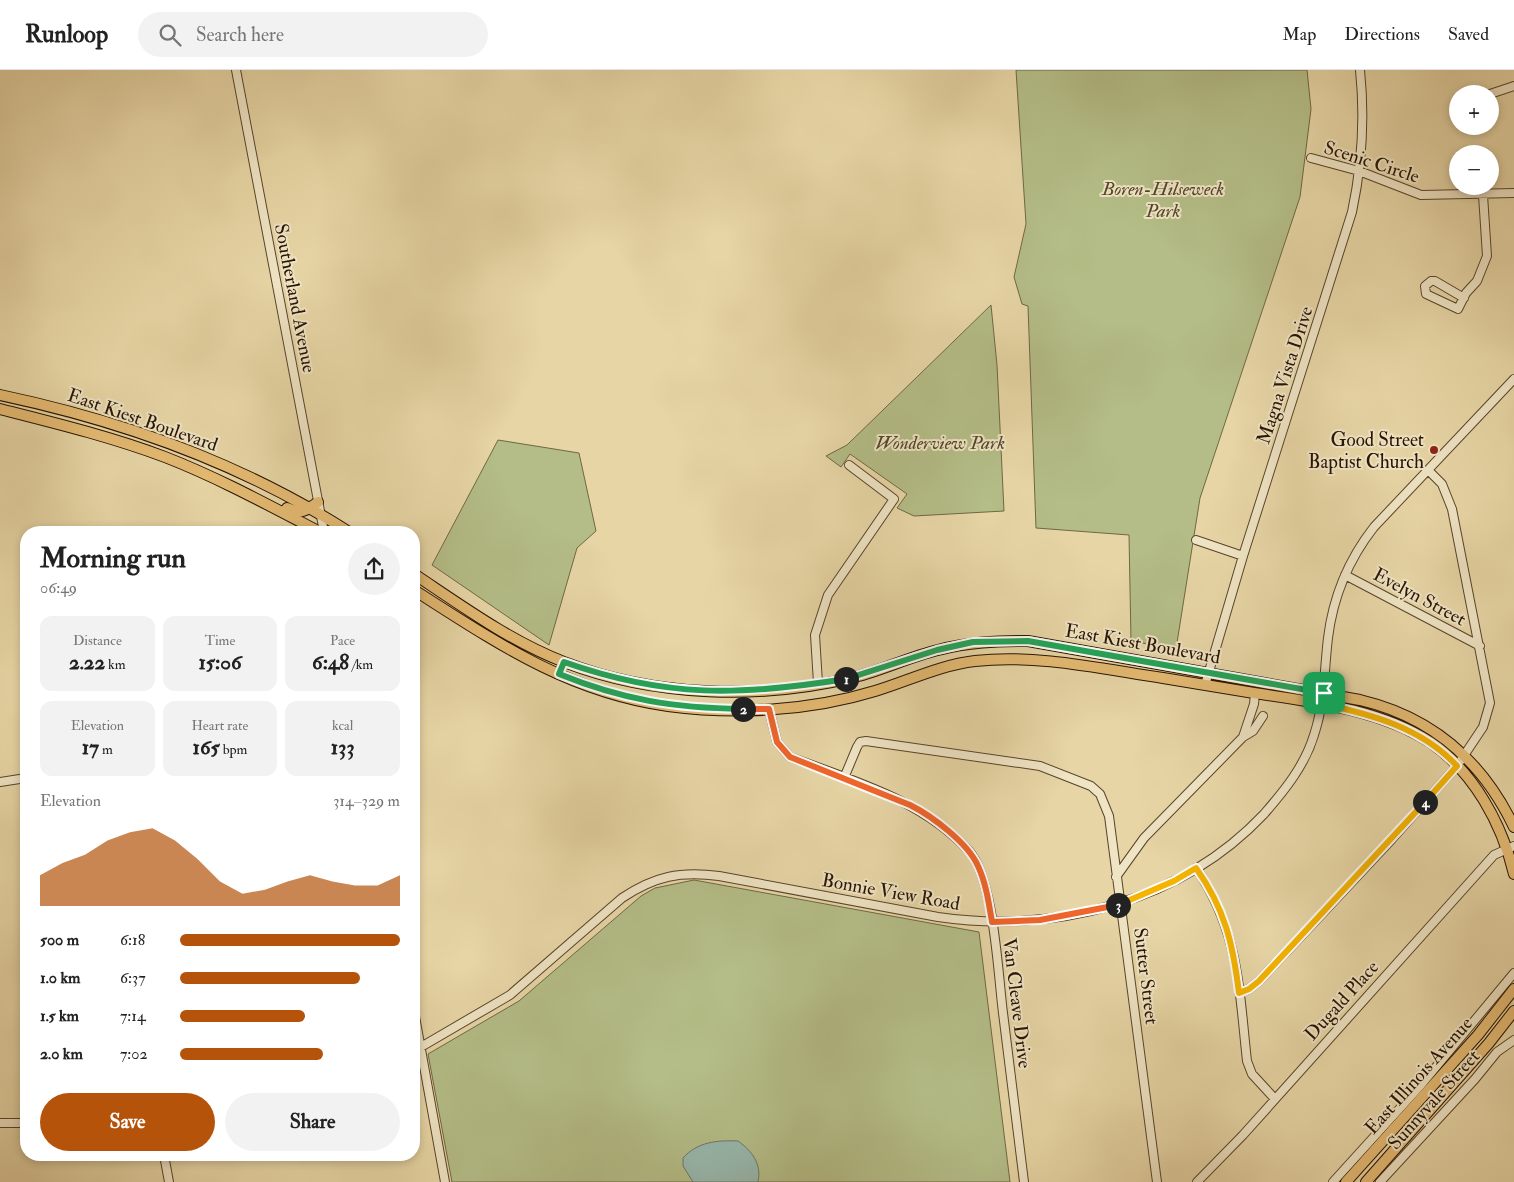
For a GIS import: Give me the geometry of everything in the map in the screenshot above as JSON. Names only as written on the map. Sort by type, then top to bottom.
[{"type":"main road","name":"East Kiest Boulevard","points":[[0,395],[41,404],[145,434],[206,457],[314,505],[320,514],[339,526]]},
{"type":"main road","points":[[37,418],[41,404]]},
{"type":"main road","name":"East Kiest Boulevard","points":[[0,409],[86,432],[166,457],[260,500],[310,526]]},
{"type":"main road","points":[[86,432],[90,418]]},
{"type":"main road","points":[[260,500],[272,500],[296,512],[303,512],[314,505]]},
{"type":"main road","name":"East Kiest Boulevard","points":[[420,578],[521,642],[564,662],[629,682],[700,692],[776,689],[818,683],[854,677],[937,650],[994,641],[1028,641],[1209,672],[1381,705],[1418,720],[1438,733],[1465,756],[1485,779],[1514,827]]},
{"type":"main road","name":"East Kiest Boulevard","points":[[420,594],[522,658],[607,692],[669,706],[769,709],[821,704],[872,692],[944,668],[996,660],[1041,661],[1205,684],[1360,712],[1408,730],[1433,744],[1457,766],[1488,807],[1511,847],[1514,874]]},
{"type":"main road","points":[[559,674],[564,662]]},
{"type":"main road","name":"East Illinois Avenue","points":[[1346,1182],[1478,1035],[1514,989]]},
{"type":"main road","name":"East Illinois Avenue","points":[[1366,1182],[1513,1014]]},
{"type":"main road","points":[[1379,1146],[1390,1156]]},
{"type":"street","name":"Southerland Avenue","points":[[236,70],[314,505]]},
{"type":"street","name":"Magna Vista Drive","points":[[1205,684],[1243,556],[1341,251],[1360,171],[1363,112],[1360,70]]},
{"type":"street","points":[[1499,91],[1514,86]]},
{"type":"street","name":"Scenic Circle","points":[[1311,158],[1360,171],[1421,195],[1449,195]]},
{"type":"street","name":"Scenic Circle","points":[[1499,194],[1514,193]]},
{"type":"street","points":[[1464,298],[1435,281],[1431,281],[1425,286],[1426,294],[1454,309],[1458,309],[1477,281],[1487,256],[1483,195]]},
{"type":"street","name":"Bonnie View Road","points":[[420,1048],[510,995],[622,898],[643,885],[672,875],[694,873],[719,876],[938,917],[992,922],[1050,919],[1122,904],[1196,868],[1251,827],[1286,788],[1314,737],[1324,693],[1330,626],[1345,575],[1357,552],[1374,528],[1514,379]]},
{"type":"street","points":[[818,683],[815,635],[827,598],[837,579],[894,499],[849,465]]},
{"type":"street","points":[[1239,993],[1249,989],[1259,981],[1392,839],[1457,766],[1483,728],[1490,703],[1480,646],[1448,496],[1442,484],[1429,471]]},
{"type":"street","points":[[320,514],[321,526]]},
{"type":"street","points":[[1196,540],[1243,556]]},
{"type":"street","name":"Evelyn Street","points":[[1345,575],[1480,646]]},
{"type":"street","points":[[1243,737],[1254,704],[1255,693]]},
{"type":"street","name":"Van Cleave Drive","points":[[769,709],[773,734],[783,752],[790,757],[921,811],[961,843],[971,853],[979,866],[992,922],[1024,1182]]},
{"type":"street","points":[[1116,877],[1144,838],[1243,737],[1253,731],[1263,716]]},
{"type":"street","name":"Sutter Street","points":[[844,778],[857,747],[862,742],[1021,763],[1051,769],[1091,786],[1103,799],[1109,816],[1116,877],[1122,904],[1157,1182]]},
{"type":"street","points":[[0,782],[20,779]]},
{"type":"street","name":"Dugald Place","points":[[1197,1182],[1494,855],[1511,847]]},
{"type":"street","points":[[1196,868],[1210,889],[1227,926],[1235,959],[1247,1061],[1252,1074],[1274,1099]]},
{"type":"street","points":[[1333,1182],[1421,1085],[1514,973]]},
{"type":"street","name":"Sunnyvale Street","points":[[1380,1182],[1497,1052],[1514,1040]]},
{"type":"street","points":[[420,1064],[445,1182]]},
{"type":"street","points":[[0,1123],[20,1123]]},
{"type":"street","points":[[165,1161],[169,1182]]},
{"type":"green space","name":"Boren-Hilseweck Park","points":[[1016,70],[1307,70],[1311,109],[1300,197],[1200,498],[1176,649],[1131,641],[1129,535],[1036,528],[1028,306],[1022,304],[1014,277],[1026,224]]},
{"type":"green space","name":"Wonderview Park","points":[[991,305],[997,365],[1004,511],[914,516],[897,508],[907,494],[850,454],[841,467],[826,456],[847,445]]},
{"type":"green space","points":[[498,440],[579,453],[596,531],[577,548],[549,645],[432,565]]},
{"type":"green space","points":[[694,880],[979,932],[1010,1182],[452,1182],[428,1054],[519,1001],[641,896],[655,888]]},
{"type":"water","points":[[723,1141],[738,1141],[755,1158],[759,1169],[758,1182],[693,1182],[683,1166],[683,1158],[701,1145]]},
{"type":"place","name":"Good Street Baptist Church","points":[[1434,450]]},
{"type":"route","points":[[1028,641],[1324,693],[1322,704],[1360,712],[1408,730],[1433,744],[1457,766],[1392,839],[1259,981],[1249,989],[1239,993],[1235,959],[1227,926],[1220,907],[1196,868],[1174,881],[1122,904],[1069,916],[1015,922],[992,922],[979,866],[971,853],[961,843],[921,811],[910,805],[790,757],[783,752],[773,734],[769,709],[710,709],[669,706],[607,692],[559,674],[564,662],[591,672],[629,682],[672,689],[700,692],[776,689],[854,677],[937,650],[973,642],[1028,641]]}]
